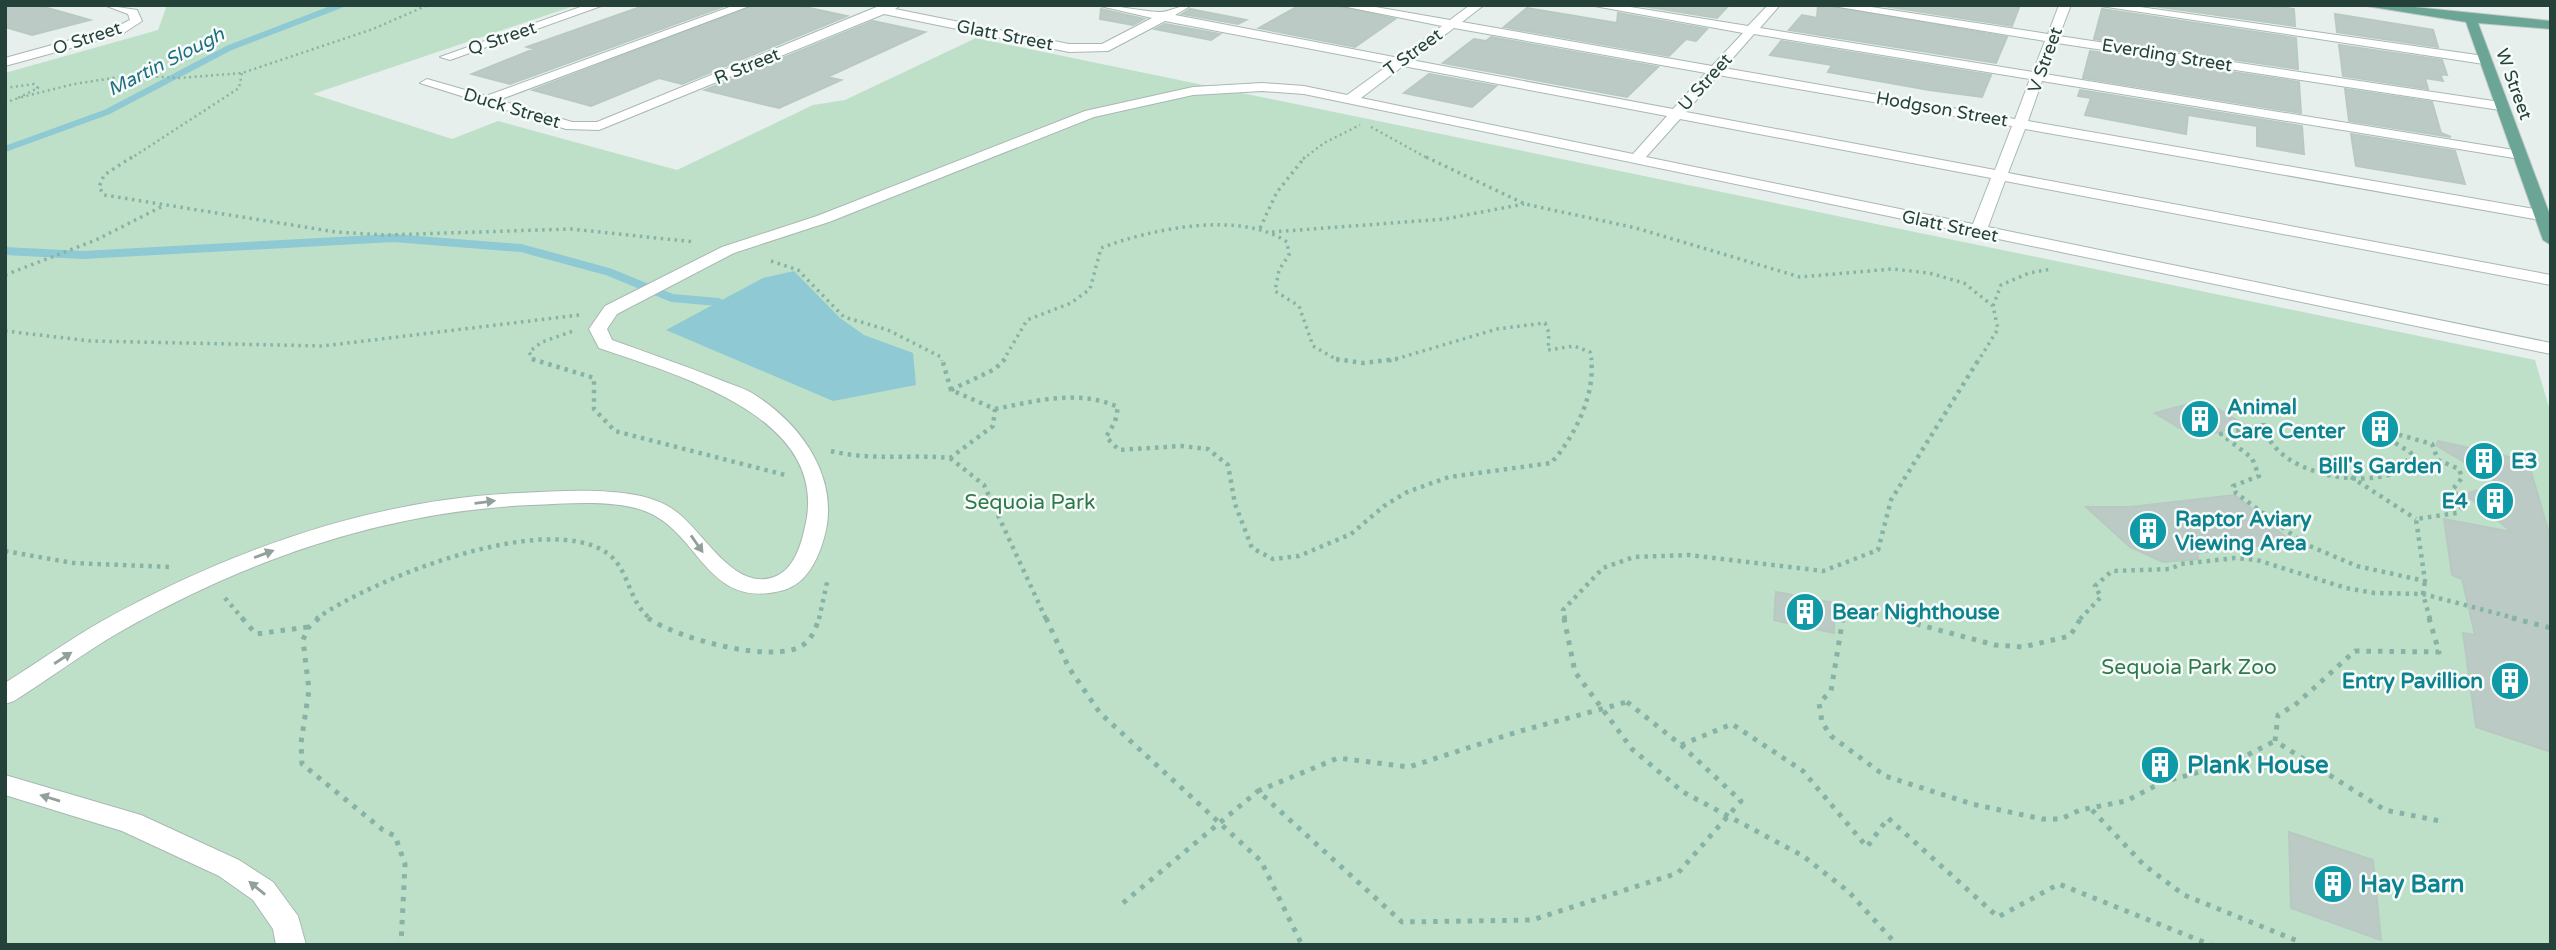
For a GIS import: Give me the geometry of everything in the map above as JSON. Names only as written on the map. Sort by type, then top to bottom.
[{"type":"main road","points":[[2365,5],[2471,19],[2551,25]]},
{"type":"main road","name":"W Street","points":[[2471,19],[2500,106],[2550,238]]},
{"type":"street","name":"O Street","points":[[5,62],[118,31],[136,20],[133,12],[110,5]]},
{"type":"street","name":"Q Street","points":[[446,57],[598,5]]},
{"type":"street","points":[[488,100],[746,5]]},
{"type":"street","name":"Glatt Street","points":[[860,5],[889,8],[1069,48],[1104,48],[1186,5]]},
{"type":"street","points":[[1102,5],[2551,280]]},
{"type":"street","name":"Hodgson Street","points":[[1343,5],[2540,215]]},
{"type":"street","name":"T Street","points":[[1349,100],[1478,5]]},
{"type":"street","points":[[1595,5],[2520,155]]},
{"type":"street","name":"U Street","points":[[1636,159],[1774,5]]},
{"type":"street","name":"Everding Street","points":[[1833,5],[2500,106]]},
{"type":"street","name":"V Street","points":[[1978,233],[2065,5]]},
{"type":"street","points":[[2101,5],[2484,60]]},
{"type":"street","name":"R Street","points":[[599,126],[889,8]]},
{"type":"street","name":"Duck Street","points":[[427,83],[571,126],[599,126]]},
{"type":"street","name":"Glatt Street","points":[[611,310],[736,247],[823,219],[1090,114],[1193,91],[1229,88],[1304,90],[1978,233],[2551,349]]},
{"type":"street","points":[[5,695],[109,628],[208,578],[261,554],[382,515],[516,498],[588,497],[652,506],[688,531],[702,552],[724,574],[752,586],[781,583],[802,567],[819,521],[818,483],[795,442],[748,398],[606,344],[598,328],[611,310]]},
{"type":"street","points":[[5,785],[131,823],[229,868],[263,891],[287,925],[291,945]]},
{"type":"path","points":[[18,98],[74,84],[132,75],[202,78],[242,73],[373,29],[428,5]]},
{"type":"path","points":[[242,73],[239,88],[135,152],[104,175],[99,187],[104,195],[162,206],[373,234],[571,229],[643,234]]},
{"type":"path","points":[[5,88],[34,85],[38,88],[5,103]]},
{"type":"path","points":[[1260,228],[1274,192],[1296,164],[1329,138],[1364,123],[1428,158],[1525,204],[1636,228],[1800,276],[1892,269],[1929,273],[1964,283],[1993,306]]},
{"type":"path","points":[[1271,232],[1445,219],[1525,204]]},
{"type":"path","points":[[5,275],[96,240],[162,206]]},
{"type":"path","points":[[736,247],[798,270],[845,317],[888,330],[941,357],[951,390],[995,409],[1036,401],[1105,399],[1118,407],[1115,422],[1106,437],[1119,450],[1181,446],[1208,449],[1228,465],[1235,504],[1252,548],[1273,559],[1299,556],[1351,534],[1384,506],[1418,488],[1483,470],[1551,463],[1562,454],[1573,435],[1595,365],[1590,352],[1574,346],[1548,350],[1549,332],[1545,323],[1517,324],[1408,358],[1342,360],[1320,352],[1306,337],[1303,310],[1296,302],[1275,291],[1279,270],[1289,255],[1287,243],[1260,228],[1160,231],[1120,240],[1101,248],[1093,271],[1095,276],[1091,288],[1077,300],[1027,320],[1009,354],[995,369],[951,390]]},
{"type":"path","points":[[1897,945],[1849,892],[1803,856],[1683,792],[1632,750],[1575,672],[1563,610],[1604,568],[1634,557],[1689,555],[1824,572],[1878,550],[1891,500],[1998,329],[1993,306],[2001,285],[2029,273],[2056,269]]},
{"type":"path","points":[[5,331],[91,341],[323,346],[611,310]]},
{"type":"path","points":[[598,328],[574,330],[542,342],[528,352],[532,360],[594,378],[592,399],[596,417],[615,431],[818,483]]},
{"type":"path","points":[[950,458],[993,426],[995,409]]},
{"type":"path","points":[[2350,476],[2416,519],[2457,513],[2463,507],[2454,489],[2462,478],[2459,469],[2438,460],[2432,444],[2400,435],[2383,435],[2410,453],[2403,470],[2381,480],[2308,468],[2276,454],[2265,441],[2264,425],[2221,434],[2252,458],[2259,476],[2233,486],[2236,492],[2305,544],[2357,566],[2425,581]]},
{"type":"path","points":[[795,442],[855,457],[912,454],[950,458],[984,485],[1069,668],[1100,713],[1262,861],[1302,945]]},
{"type":"path","points":[[2275,741],[2278,715],[2295,705],[2355,651],[2439,652],[2423,594],[2425,581],[2416,519]]},
{"type":"path","points":[[401,945],[405,863],[395,836],[383,830],[302,764],[300,756],[309,681],[302,645],[308,627],[354,599],[459,552],[519,541],[577,541],[609,552],[624,571],[634,598],[647,618],[684,635],[740,648],[783,652],[805,645],[814,633],[829,575]]},
{"type":"path","points":[[2275,741],[2232,763],[2162,782],[2126,801],[2092,810],[2080,810],[2061,819],[2042,819],[1972,804],[1885,776],[1831,736],[1822,722],[1819,703],[1832,691],[1845,607],[1938,627],[1995,645],[2023,647],[2070,636],[2080,619],[2101,597],[2095,586],[2112,571],[2170,569],[2181,564],[2203,564],[2235,558],[2266,563],[2346,588],[2374,593],[2423,594],[2551,628]]},
{"type":"path","points":[[1123,903],[1258,790],[1338,758],[1409,767],[1517,732],[1628,702],[1681,745],[1741,801],[1678,873],[1532,920],[1402,922],[1258,790]]},
{"type":"path","points":[[1681,745],[1732,724],[1803,771],[1867,847],[1888,818],[1998,918],[2059,884],[2211,945]]},
{"type":"path","points":[[2275,741],[2385,810],[2445,822]]},
{"type":"path","points":[[2092,810],[2144,865],[2184,895],[2300,942],[2300,945]]},
{"type":"green space","name":"Sequoia Park","points":[[167,5],[577,5],[313,94],[452,139],[498,121],[677,170],[813,105],[845,100],[976,38],[2535,360],[2551,414],[2551,945],[5,945],[5,73],[158,30]]},
{"type":"water","points":[[794,271],[840,318],[864,335],[913,353],[916,385],[833,401],[666,330],[763,278]]},
{"type":"building","points":[[5,5],[37,5],[90,20],[32,35],[5,27]]},
{"type":"building","points":[[646,5],[727,5],[510,84],[472,74],[534,49],[527,47]]},
{"type":"building","points":[[754,5],[796,5],[847,16],[682,84],[659,78],[591,106],[533,90]]},
{"type":"building","points":[[1300,5],[1335,5],[1395,19],[1355,47],[1259,28]]},
{"type":"building","points":[[1636,5],[1729,5],[1717,18]]},
{"type":"building","points":[[1818,5],[2007,37],[1996,63],[1789,30],[1802,15],[1817,18]]},
{"type":"building","points":[[1877,5],[2020,5],[2012,26]]},
{"type":"building","points":[[2146,5],[2266,5],[2294,9],[2295,26]]},
{"type":"building","points":[[1527,8],[1617,23],[1618,13],[1707,29],[1696,41],[1686,39],[1669,56],[1504,27]]},
{"type":"building","points":[[1101,9],[1144,19],[1133,25],[1100,19]]},
{"type":"building","points":[[1190,9],[1246,20],[1238,24],[1182,14]]},
{"type":"building","points":[[2102,9],[2296,38],[2298,69],[2094,39]]},
{"type":"building","points":[[2335,14],[2433,30],[2438,47],[2337,32]]},
{"type":"building","points":[[873,21],[925,32],[827,77],[841,80],[779,108],[705,90]]},
{"type":"building","points":[[1165,24],[1220,34],[1211,40],[1155,29]]},
{"type":"building","points":[[1491,37],[1658,67],[1627,97],[1443,63],[1474,39],[1486,41]]},
{"type":"building","points":[[1781,41],[1991,75],[1982,97],[1929,90],[1828,72],[1832,65],[1770,55]]},
{"type":"building","points":[[2339,45],[2442,60],[2447,75],[2440,74],[2443,81],[2425,78],[2428,89],[2343,76]]},
{"type":"building","points":[[2090,51],[2299,82],[2301,113],[2083,78]]},
{"type":"building","points":[[1429,74],[1496,86],[1472,107],[1404,93]]},
{"type":"building","points":[[2345,89],[2432,102],[2441,133],[2451,137],[2349,121]]},
{"type":"building","points":[[2080,90],[2302,126],[2304,154],[2257,146],[2257,126],[2188,115],[2186,134],[2085,115],[2091,98],[2078,96]]},
{"type":"building","points":[[2351,134],[2455,151],[2465,184],[2356,166]]},
{"type":"building","name":"Animal Care Center","points":[[2203,400],[2245,425],[2196,438],[2155,413]]},
{"type":"building","name":"Entry Pavillion","points":[[2438,441],[2528,461],[2551,540],[2551,752],[2476,727],[2463,633],[2475,635],[2462,579],[2452,575],[2444,519],[2512,532],[2465,494],[2500,484],[2436,445]]},
{"type":"building","points":[[2235,495],[2292,542],[2198,553],[2198,559],[2163,562],[2130,547],[2086,507],[2130,507]]},
{"type":"building","name":"Bear Nighthouse","points":[[1776,592],[1835,603],[1834,633],[1774,620]]},
{"type":"building","name":"Hay Barn","points":[[2289,832],[2373,860],[2381,940],[2291,908]]},
{"type":"waterway","name":"Martin Slough","points":[[5,149],[107,112],[229,48],[341,5]]},
{"type":"waterway","points":[[5,251],[83,255],[393,238],[521,248],[609,272],[672,298],[718,302],[729,308]]},
{"type":"place","name":"Animal Care Center","points":[[2200,419]]},
{"type":"place","name":"Bill's Garden","points":[[2380,429]]},
{"type":"place","name":"E3","points":[[2484,461]]},
{"type":"place","name":"E4","points":[[2495,501]]},
{"type":"place","name":"Raptor Aviary Viewing Area","points":[[2148,531]]},
{"type":"place","name":"Bear Nighthouse","points":[[1805,612]]},
{"type":"place","name":"Entry Pavillion","points":[[2510,681]]},
{"type":"place","name":"Plank House","points":[[2160,765]]},
{"type":"place","name":"Hay Barn","points":[[2333,884]]},
{"type":"park label","name":"Sequoia Park Zoo","points":[[2189,667]]}]
